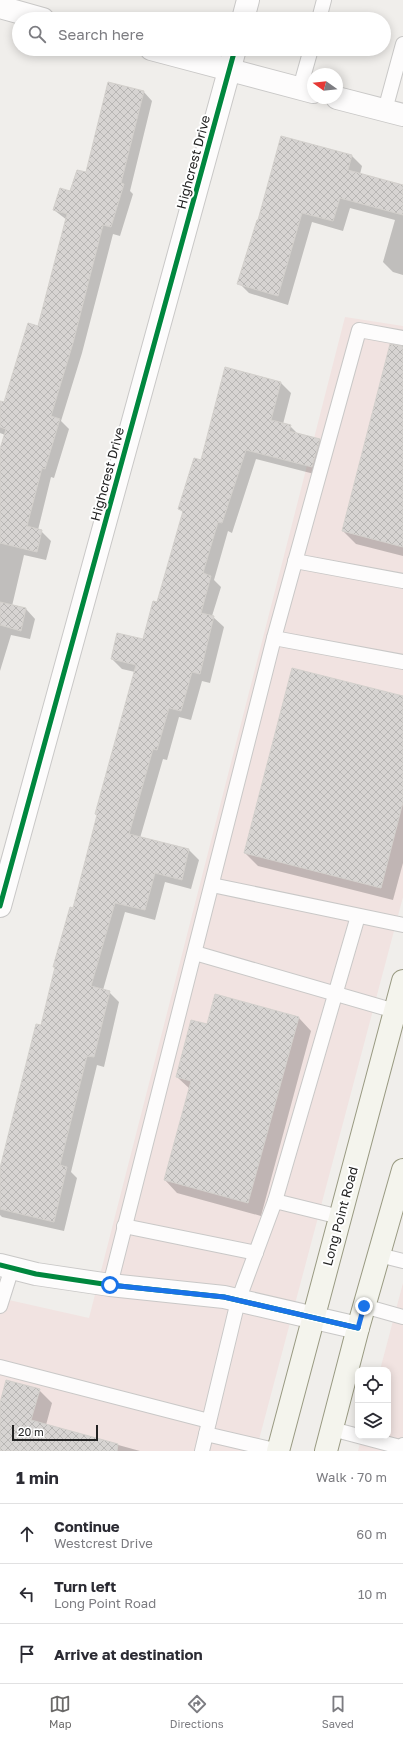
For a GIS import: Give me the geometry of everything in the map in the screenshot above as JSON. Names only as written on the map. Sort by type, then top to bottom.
[{"type":"main road","name":"Long Point Road","points":[[279,1451],[340,1217],[399,1016],[403,981]]},
{"type":"main road","points":[[326,1451],[364,1306],[403,1170]]},
{"type":"street","points":[[245,12],[248,0]]},
{"type":"street","points":[[0,7],[18,12]]},
{"type":"street","points":[[176,56],[307,90]]},
{"type":"street","name":"Highcrest Drive","points":[[0,906],[233,56]]},
{"type":"street","points":[[343,99],[394,112]]},
{"type":"street","points":[[6,1266],[36,1274],[110,1285],[224,1297],[358,1328]]},
{"type":"lane","points":[[321,12],[324,0]]},
{"type":"lane","points":[[394,112],[403,44]]},
{"type":"lane","points":[[309,68],[310,56]]},
{"type":"lane","points":[[110,1285],[274,638],[359,330],[403,338]]},
{"type":"lane","points":[[295,561],[403,581]]},
{"type":"lane","points":[[274,638],[403,662]]},
{"type":"lane","points":[[212,885],[403,926]]},
{"type":"lane","points":[[202,1451],[238,1301],[275,1201],[358,916]]},
{"type":"lane","points":[[194,953],[336,994],[399,1016]]},
{"type":"lane","points":[[275,1201],[340,1217]]},
{"type":"lane","points":[[124,1226],[256,1254]]},
{"type":"lane","points":[[379,1255],[403,1261]]},
{"type":"lane","points":[[0,1306],[6,1266]]},
{"type":"lane","points":[[364,1306],[403,1317]]},
{"type":"lane","points":[[0,1367],[208,1427],[279,1451]]},
{"type":"lane","points":[[332,1429],[400,1447],[403,1445]]},
{"type":"shaded area","points":[[345,317],[403,326],[403,897],[256,1451],[0,1451],[0,1298],[89,1318]]},
{"type":"shaded area","points":[[403,1283],[403,1451],[358,1451],[361,1439],[391,1439],[391,1367],[381,1367]]},
{"type":"building","points":[[108,82],[144,91],[121,183],[124,184],[111,227],[103,225],[73,343],[51,416],[60,419],[45,469],[42,468],[27,526],[42,530],[37,552],[0,543],[0,449],[6,429],[0,427],[0,401],[4,402],[28,323],[38,326],[67,214],[53,210],[60,188],[70,191],[77,170],[86,172]]},
{"type":"building","points":[[281,136],[352,155],[348,170],[403,185],[403,215],[340,198],[333,221],[302,213],[278,296],[237,284],[258,220]]},
{"type":"building","points":[[390,344],[403,346],[403,547],[342,531]]},
{"type":"building","points":[[225,367],[281,382],[271,420],[291,425],[289,431],[320,439],[312,467],[246,450],[222,523],[218,522],[203,573],[211,576],[201,613],[214,616],[200,674],[192,672],[181,711],[169,708],[157,750],[153,749],[129,834],[189,849],[182,880],[155,873],[145,910],[115,903],[91,986],[110,991],[94,1057],[87,1056],[60,1165],[67,1167],[54,1222],[0,1209],[0,1168],[36,1024],[41,1025],[55,967],[53,967],[70,907],[73,908],[97,815],[95,814],[136,665],[111,659],[117,633],[143,639],[153,601],[157,602],[183,511],[178,509],[194,458],[201,460]]},
{"type":"building","points":[[0,602],[26,608],[21,631],[0,625]]},
{"type":"building","points":[[292,668],[403,696],[403,802],[381,888],[244,853]]},
{"type":"building","points":[[215,994],[299,1017],[248,1203],[164,1180],[191,1081],[176,1077],[191,1020],[207,1024]]},
{"type":"building","points":[[6,1380],[40,1389],[31,1420],[118,1444],[117,1451],[0,1451],[0,1403]]},
{"type":"cycle path","points":[[0,906],[233,56]]},
{"type":"cycle path","points":[[0,1265],[36,1274],[110,1285],[224,1297],[358,1328]]},
{"type":"route","points":[[110,1285],[224,1297],[358,1328],[364,1306]]}]
